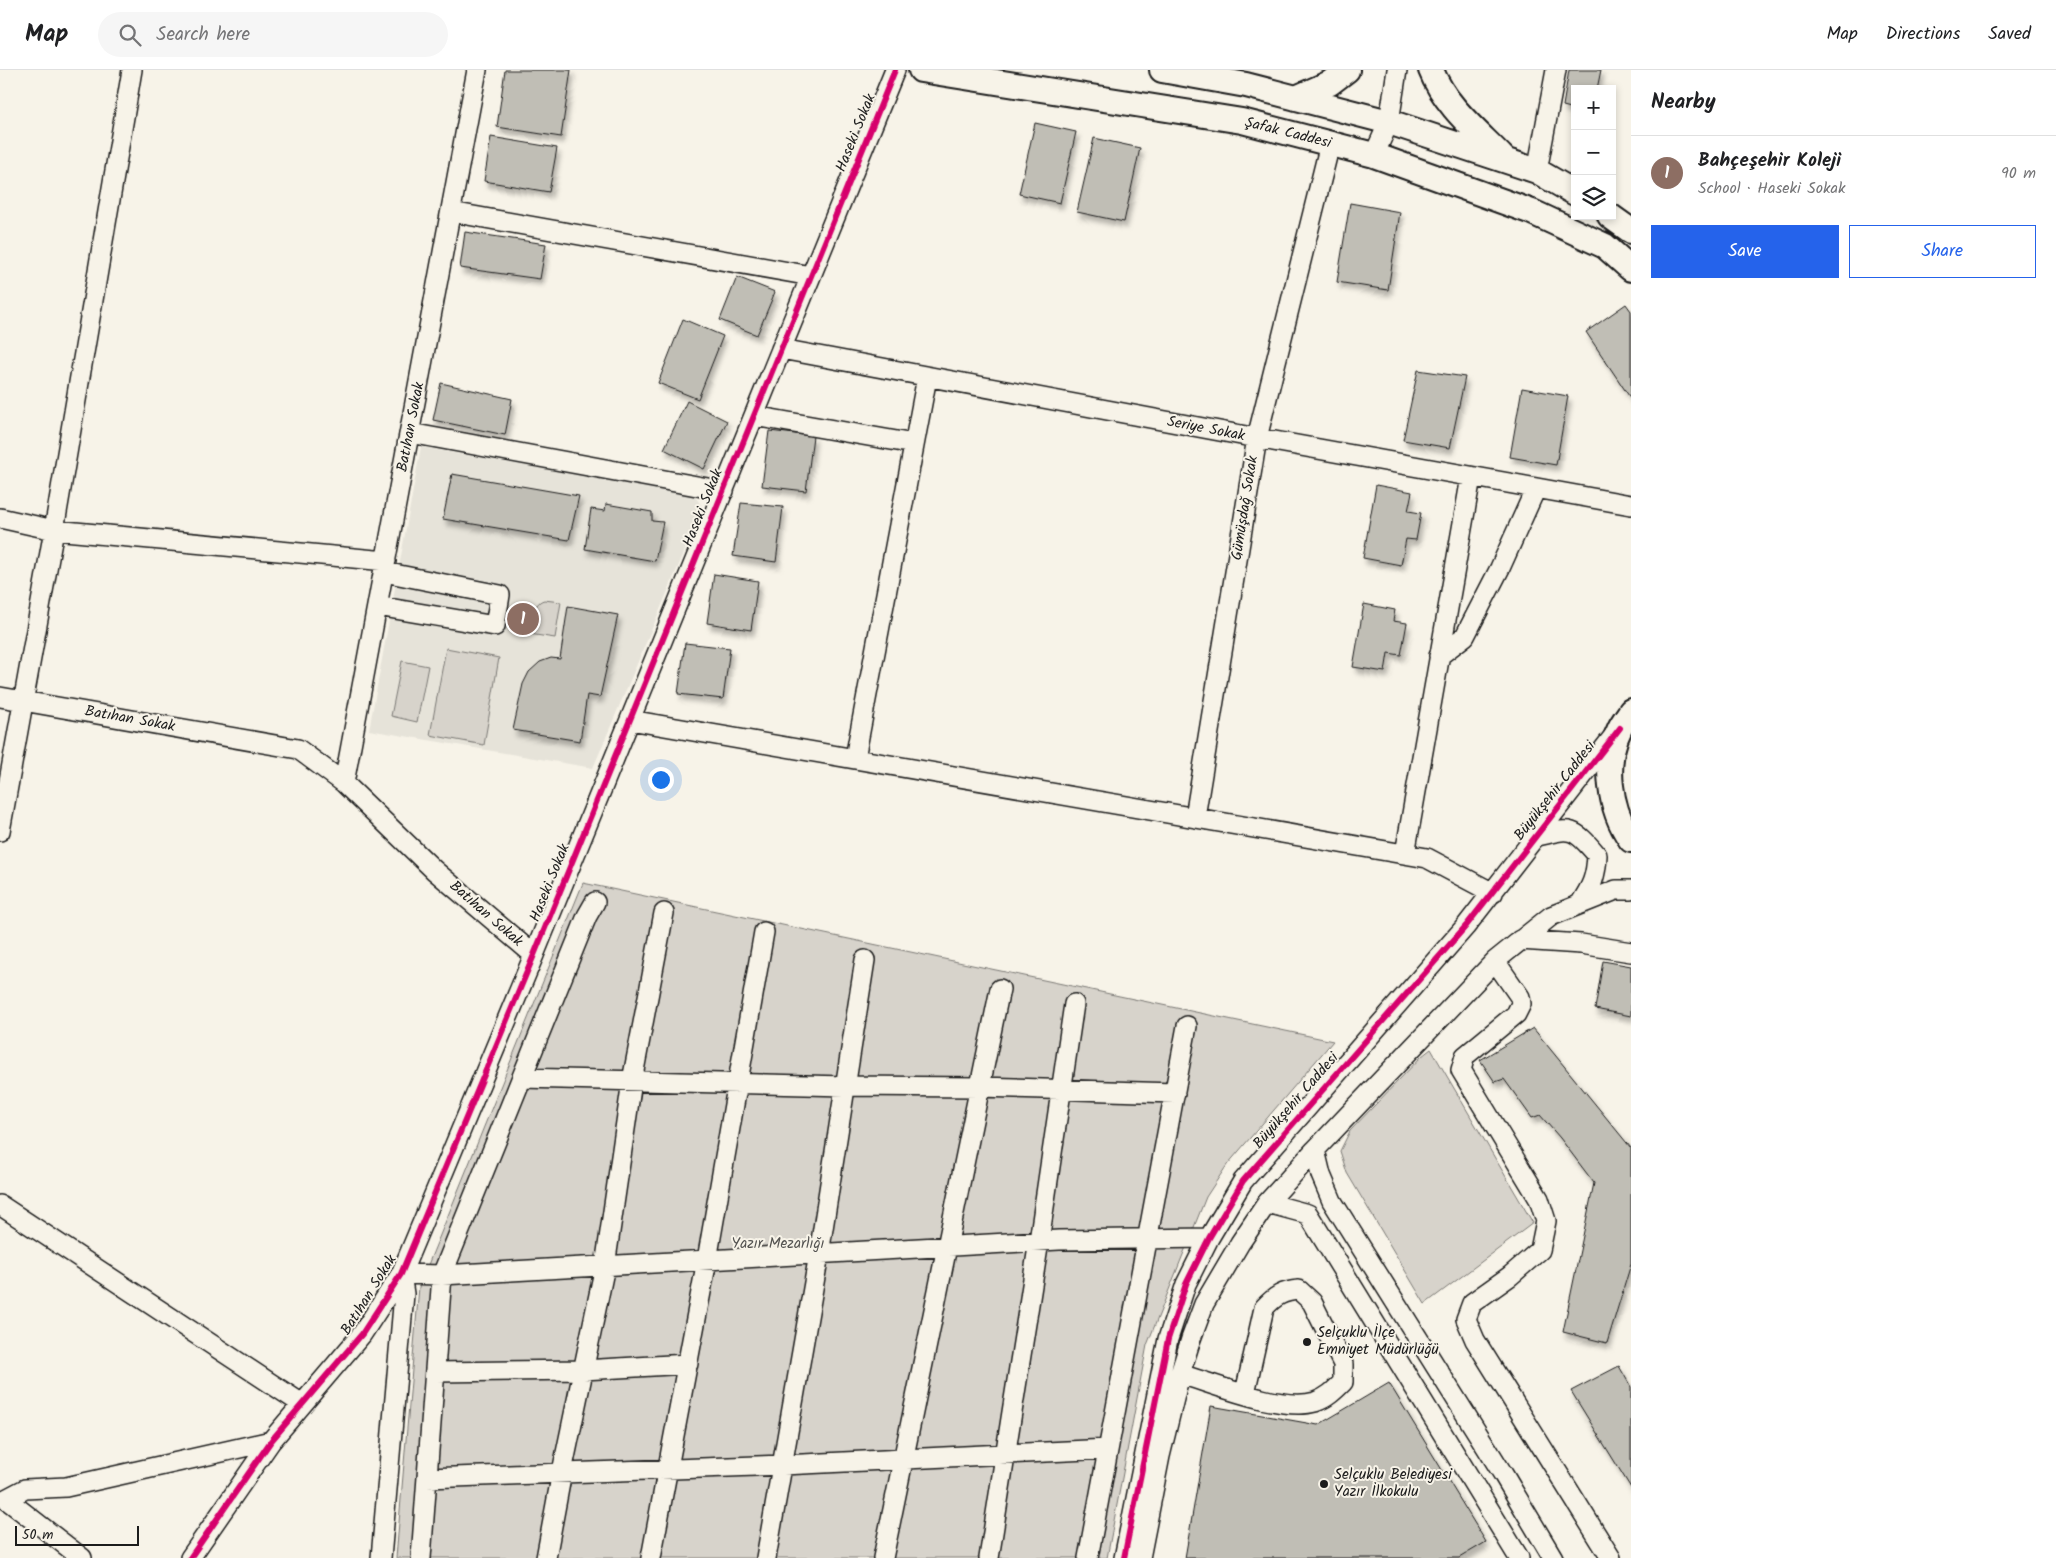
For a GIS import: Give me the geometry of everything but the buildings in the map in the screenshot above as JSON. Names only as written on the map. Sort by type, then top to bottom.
[{"type":"main road","name":"Şafak Caddesi","points":[[922,70],[1242,121],[1374,155],[1532,212],[1605,246],[1631,269]]},
{"type":"main road","points":[[1162,70],[1246,85],[1389,122],[1537,171],[1571,191]]},
{"type":"main road","points":[[1296,98],[1330,83],[1348,70]]},
{"type":"main road","points":[[1431,70],[1453,107],[1506,161]]},
{"type":"main road","points":[[1616,220],[1631,231]]},
{"type":"main road","points":[[1625,720],[1610,761],[1612,796],[1623,829],[1631,840]]},
{"type":"street","points":[[0,832],[54,530],[132,70]]},
{"type":"street","name":"Batıhan Sokak","points":[[344,784],[477,70]]},
{"type":"street","name":"Haseki Sokak","points":[[534,955],[896,70]]},
{"type":"street","points":[[1374,155],[1389,122],[1397,70]]},
{"type":"street","points":[[1537,171],[1556,70]]},
{"type":"street","name":"Gümüşdağ Sokak","points":[[1195,817],[1257,438],[1330,144]]},
{"type":"street","points":[[451,212],[811,276]]},
{"type":"street","name":"Seriye Sokak","points":[[781,349],[1257,438],[1631,505]]},
{"type":"street","points":[[855,758],[927,377]]},
{"type":"street","points":[[754,416],[914,444]]},
{"type":"street","points":[[410,433],[724,491]]},
{"type":"street","points":[[1405,854],[1471,477]]},
{"type":"street","points":[[1440,656],[1465,636],[1500,568],[1536,488]]},
{"type":"street","points":[[0,518],[54,530],[385,567],[500,595],[495,626],[377,606]]},
{"type":"street","name":"Batıhan Sokak","points":[[0,696],[298,749],[344,784],[434,870],[534,955],[401,1274],[362,1334],[271,1441],[190,1558]]},
{"type":"street","points":[[630,720],[1427,858],[1493,893]]},
{"type":"street","name":"Büyükşehir Caddesi","points":[[1124,1558],[1168,1339],[1186,1284],[1209,1238],[1243,1182],[1493,893],[1625,720]]},
{"type":"street","points":[[1534,838],[1561,830],[1577,833],[1596,855],[1596,871],[1592,886],[1580,904]]},
{"type":"street","points":[[1140,1558],[1160,1456],[1180,1374],[1204,1304],[1240,1243],[1267,1203],[1495,961],[1551,916],[1616,890],[1631,890]]},
{"type":"street","points":[[421,1558],[442,1275],[587,916],[595,902]]},
{"type":"street","points":[[546,1558],[605,1266],[632,1080],[664,913]]},
{"type":"street","points":[[651,1558],[707,1260],[764,932]]},
{"type":"street","points":[[1520,940],[1580,944],[1631,952]]},
{"type":"street","points":[[766,1558],[819,1254],[865,960]]},
{"type":"street","points":[[1495,961],[1520,996],[1521,1004],[1516,1014],[1464,1056],[1462,1070],[1538,1199],[1546,1221],[1540,1250],[1510,1276],[1472,1303],[1466,1319],[1475,1340],[1611,1558]]},
{"type":"street","points":[[883,1558],[1000,988]]},
{"type":"street","points":[[989,1558],[1074,1004]]},
{"type":"street","points":[[1088,1558],[1187,1026]]},
{"type":"street","points":[[522,1078],[845,1086],[980,1087],[1175,1093]]},
{"type":"street","points":[[1315,1150],[1332,1201],[1503,1474],[1553,1558]]},
{"type":"street","points":[[1308,1214],[1332,1201]]},
{"type":"street","points":[[1267,1203],[1308,1214],[1519,1558]]},
{"type":"street","points":[[0,1205],[302,1404]]},
{"type":"street","points":[[381,1558],[404,1294],[401,1274],[442,1275],[1039,1241],[1209,1238]]},
{"type":"street","points":[[1180,1374],[1245,1394],[1286,1404],[1314,1402],[1332,1394],[1343,1382],[1343,1364],[1312,1302],[1300,1290],[1285,1291],[1273,1298],[1264,1308],[1245,1394]]},
{"type":"street","points":[[435,1372],[583,1370],[688,1364]]},
{"type":"street","points":[[82,1558],[6,1499],[25,1489],[66,1487],[271,1441]]},
{"type":"street","points":[[427,1478],[783,1465],[904,1457],[1108,1449]]},
{"type":"shaded area","points":[[421,447],[694,495],[703,508],[593,768],[369,730]]},
{"type":"green space","points":[[544,600],[561,602],[555,638],[529,634],[531,619],[535,609]]},
{"type":"green space","points":[[446,648],[499,658],[484,745],[430,735]]},
{"type":"green space","points":[[402,661],[428,666],[417,722],[391,716]]},
{"type":"green space","name":"Yazır Mezarlığı","points":[[583,883],[1333,1041],[1227,1165],[1206,1197],[1147,1345],[1107,1558],[396,1558],[419,1287]]},
{"type":"green space","points":[[1431,1049],[1533,1223],[1425,1304],[1347,1173],[1340,1151],[1350,1131]]},
{"type":"cycle path","points":[[190,1558],[271,1441],[362,1334],[401,1274],[534,955],[895,70]]},
{"type":"cycle path","points":[[1124,1558],[1168,1339],[1186,1284],[1209,1238],[1243,1181],[1466,926],[1620,728]]},
{"type":"place","name":"Bahçeşehir Koleji","points":[[523,619]]},
{"type":"place","name":"Selçuklu İlçe Emniyet Müdürlüğü","points":[[1307,1342]]},
{"type":"place","name":"Selçuklu Belediyesi Yazır İlkokulu","points":[[1324,1484]]}]
